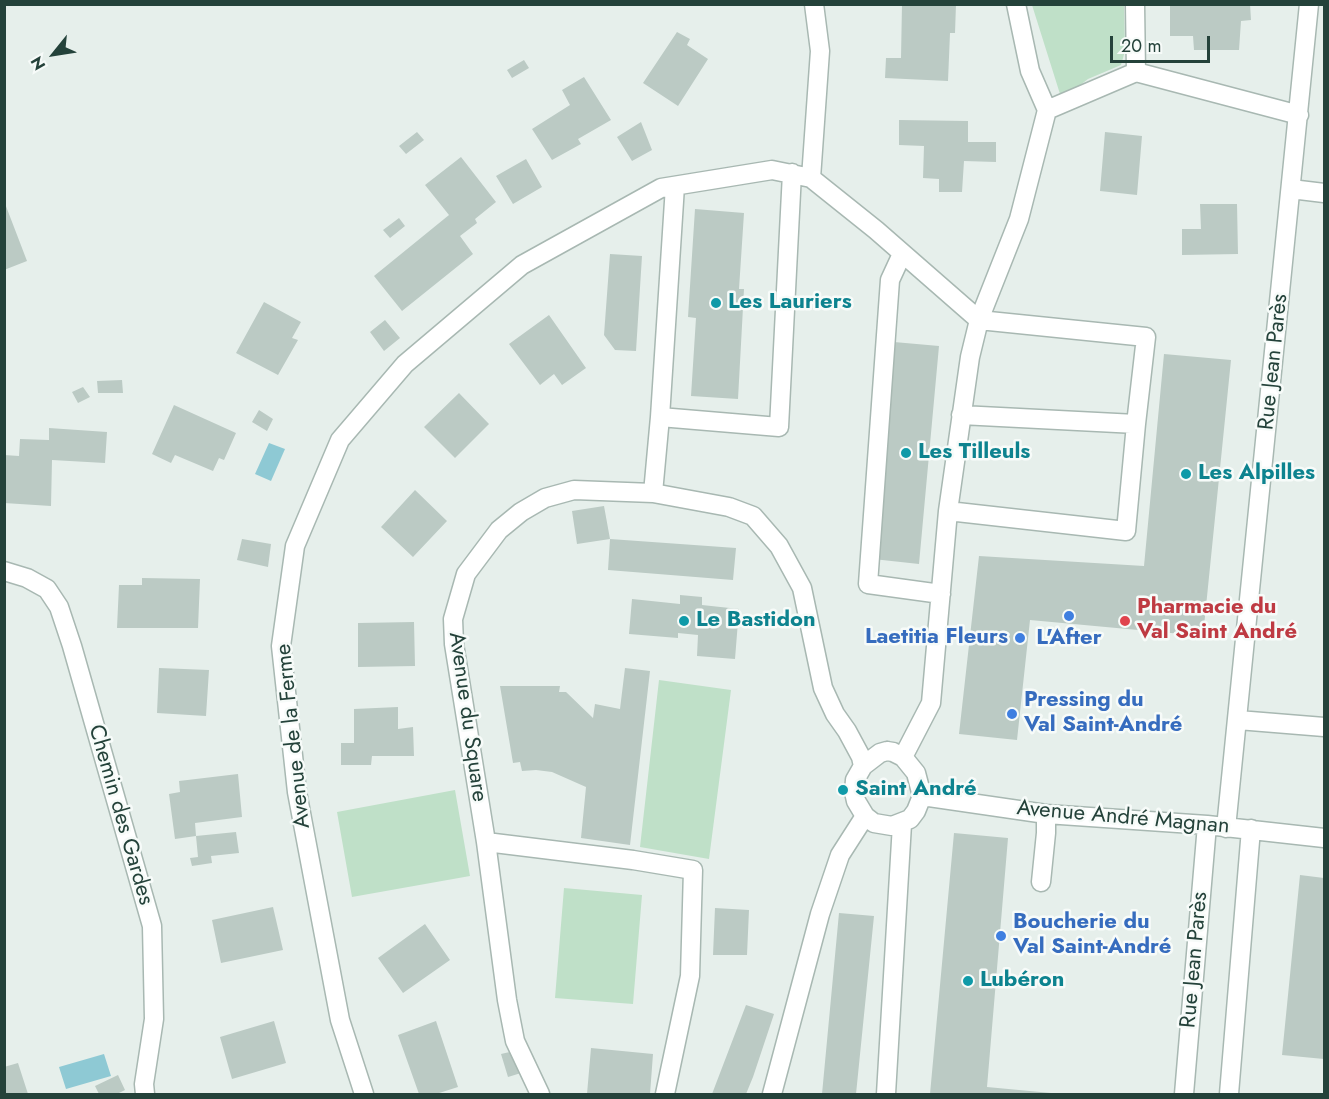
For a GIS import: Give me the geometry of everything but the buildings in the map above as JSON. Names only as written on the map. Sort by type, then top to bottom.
[{"type":"street","points":[[814,4],[820,51],[811,178],[876,230],[979,320],[1146,337],[1126,531],[948,511]]},
{"type":"street","points":[[903,757],[931,703],[948,511],[970,357],[979,320],[1019,219],[1047,110],[1030,72],[1017,4]]},
{"type":"street","points":[[1135,4],[1136,72]]},
{"type":"street","name":"Rue Jean Parès","points":[[1226,828],[1311,4],[1324,5]]},
{"type":"street","points":[[1047,110],[1136,72],[1299,115]]},
{"type":"street","name":"Avenue de la Ferme","points":[[364,1095],[339,1020],[297,792],[281,646],[295,546],[340,440],[405,364],[522,265],[661,188],[772,170],[811,178]]},
{"type":"street","points":[[660,417],[779,427],[792,173]]},
{"type":"street","points":[[653,493],[675,186]]},
{"type":"street","points":[[1291,189],[1324,193]]},
{"type":"street","points":[[902,254],[890,280],[868,584],[941,594]]},
{"type":"street","points":[[961,415],[1136,424]]},
{"type":"street","name":"Avenue du Square","points":[[540,1095],[515,1041],[507,1000],[486,842],[454,644],[453,619],[466,574],[499,530],[521,512],[545,498],[574,490],[653,493],[729,507],[753,516],[779,546],[802,588],[823,688],[835,714],[861,757],[863,766]]},
{"type":"street","name":"Chemin des Gardes","points":[[4,571],[27,578],[47,589],[59,607],[152,926],[154,1019],[144,1084],[145,1095]]},
{"type":"street","points":[[1238,720],[1324,728]]},
{"type":"street","points":[[893,752],[903,757],[916,774],[922,796],[916,811],[902,824],[883,826],[865,816],[856,801],[855,780],[863,766],[880,753],[893,752]]},
{"type":"street","name":"Avenue André Magnan","points":[[922,796],[1046,814],[1207,825],[1324,838]]},
{"type":"street","points":[[1041,882],[1046,814]]},
{"type":"street","points":[[772,1095],[820,914],[840,855],[865,816]]},
{"type":"street","points":[[886,1095],[902,824]]},
{"type":"street","name":"Rue Jean Parès","points":[[1184,1095],[1207,825]]},
{"type":"street","name":"Rue Jean Parès","points":[[1229,1095],[1251,829]]},
{"type":"street","points":[[486,842],[633,860],[693,870],[690,976],[665,1095]]},
{"type":"green space","points":[[1032,5],[1124,5],[1125,51],[1121,65],[1088,79],[1065,97],[1060,94]]},
{"type":"green space","points":[[659,680],[731,690],[709,859],[640,847]]},
{"type":"green space","points":[[455,790],[470,876],[352,897],[337,812]]},
{"type":"green space","points":[[564,888],[642,895],[633,1004],[555,998]]},
{"type":"water","points":[[269,443],[285,449],[271,481],[255,474]]},
{"type":"water","points":[[104,1054],[111,1076],[66,1089],[59,1067]]},
{"type":"place","name":"Les Lauriers","points":[[716,303]]},
{"type":"place","name":"Les Tilleuls","points":[[906,453]]},
{"type":"place","name":"Les Alpilles","points":[[1186,474]]},
{"type":"place","name":"L'After","points":[[1069,616]]},
{"type":"place","name":"Le Bastidon","points":[[684,621]]},
{"type":"place","name":"Pharmacie du Val Saint André","points":[[1125,621]]},
{"type":"place","name":"Laetitia Fleurs","points":[[1020,638]]},
{"type":"place","name":"Pressing du Val Saint-André","points":[[1012,714]]},
{"type":"place","name":"Saint André","points":[[843,790]]},
{"type":"place","name":"Boucherie du Val Saint-André","points":[[1001,936]]},
{"type":"place","name":"Lubéron","points":[[968,981]]}]
